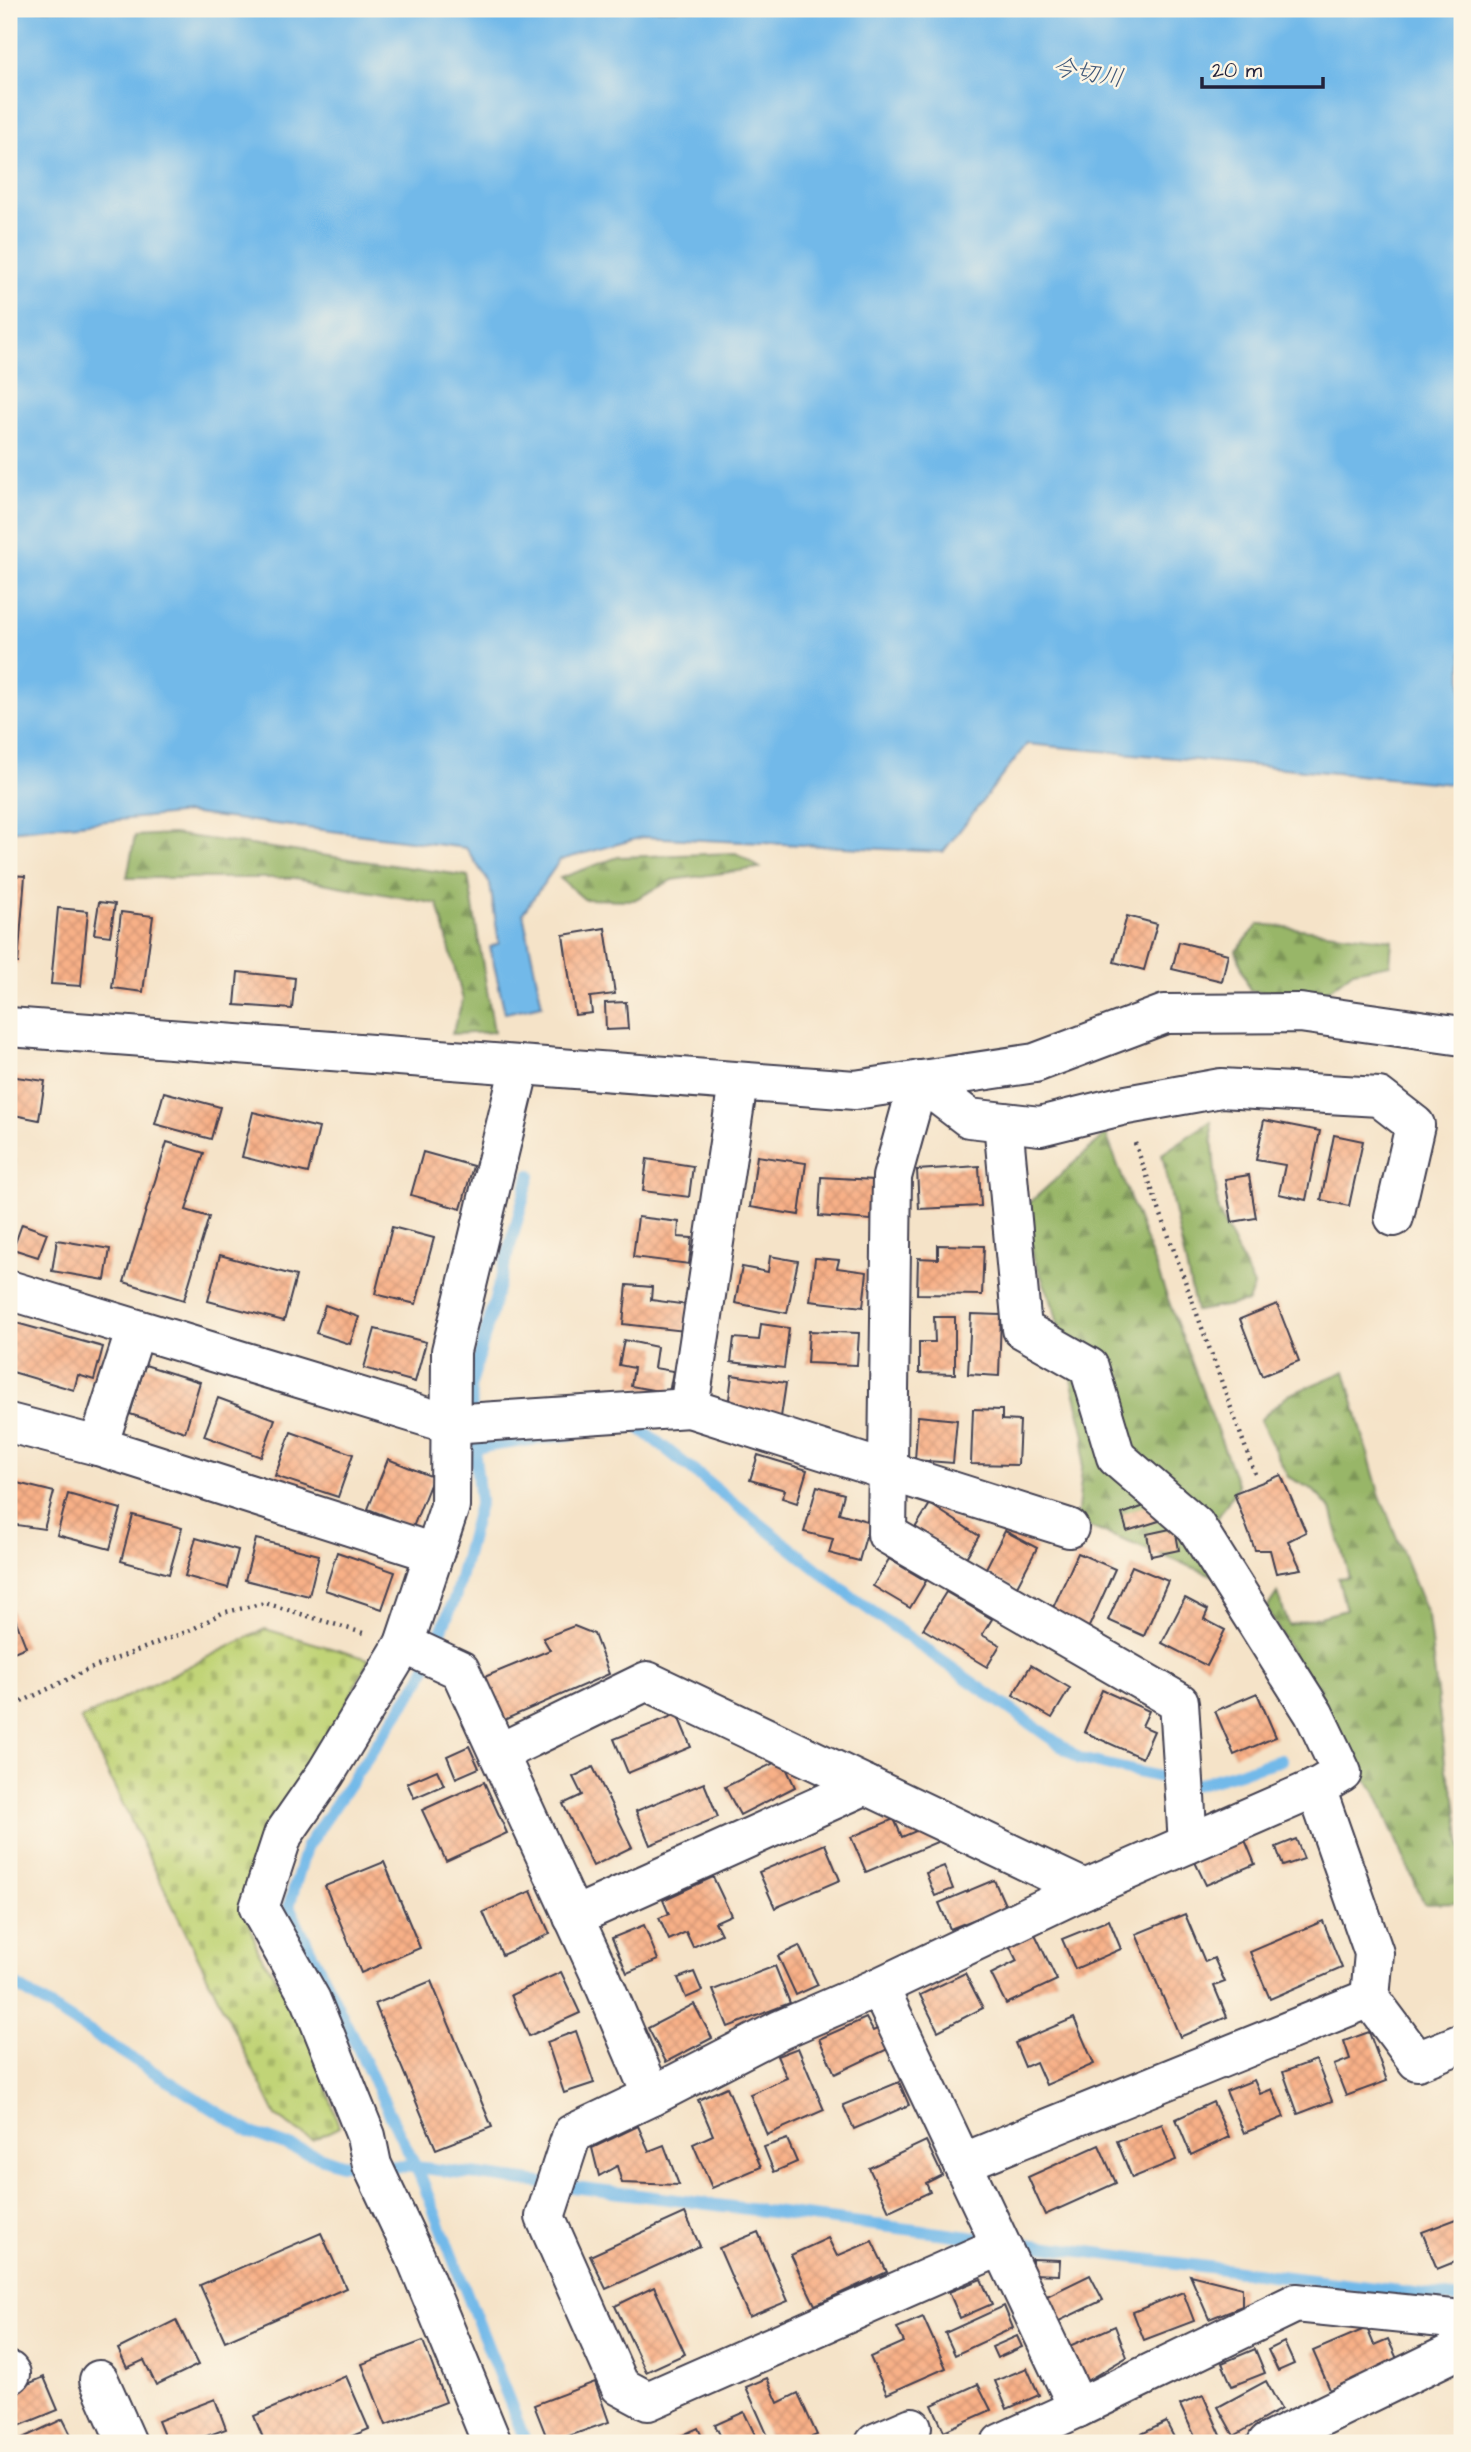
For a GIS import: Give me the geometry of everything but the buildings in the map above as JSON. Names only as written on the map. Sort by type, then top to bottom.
[{"type":"street","points":[[9,1027],[855,1090],[1035,1063],[1165,1014],[1300,1013],[1462,1036]]},
{"type":"street","points":[[492,2443],[415,2256],[372,2165],[366,2136],[311,2000],[259,1908],[283,1835],[326,1773],[405,1640],[450,1506],[451,1351],[520,1066]]},
{"type":"street","points":[[919,1080],[969,1118],[1040,1126],[1121,1106],[1221,1088],[1379,1097],[1415,1125],[1394,1217]]},
{"type":"street","points":[[919,1080],[892,1177],[887,1534],[1179,1702],[1188,1844]]},
{"type":"street","points":[[689,1408],[738,1083]]},
{"type":"street","points":[[1001,2246],[648,2401],[620,2386],[545,2217],[572,2134],[780,2030],[879,1987],[1085,1889],[1316,1788],[1342,1773],[1314,1713],[1195,1525],[1116,1457],[1089,1367],[1022,1329],[1003,1122]]},
{"type":"street","points":[[9,1290],[450,1424],[689,1408],[1069,1528]]},
{"type":"street","points":[[98,1446],[136,1329]]},
{"type":"street","points":[[9,1423],[98,1446],[434,1553]]},
{"type":"street","points":[[405,1640],[460,1670],[652,2096]]},
{"type":"street","points":[[499,1753],[647,1681],[1085,1889]]},
{"type":"street","points":[[573,1917],[866,1785]]},
{"type":"street","points":[[1316,1788],[1374,1953],[1370,1998],[1417,2061],[1462,2043]]},
{"type":"street","points":[[879,1987],[1078,2408]]},
{"type":"street","points":[[962,2164],[1370,1998]]},
{"type":"street","points":[[1001,2443],[1296,2303],[1462,2320]]},
{"type":"street","points":[[1267,2443],[1462,2348]]},
{"type":"street","points":[[99,2380],[127,2443]]},
{"type":"street","points":[[875,2443],[912,2427]]},
{"type":"path","points":[[1121,1106],[1255,1474]]},
{"type":"path","points":[[9,1708],[88,1670],[191,1630],[222,1613],[265,1603],[386,1640],[405,1640]]},
{"type":"green space","points":[[173,834],[468,876],[494,1032],[452,1034],[463,1000],[438,904],[295,878],[127,878],[135,836]]},
{"type":"green space","points":[[736,853],[760,868],[672,880],[634,900],[584,899],[560,878],[618,857]]},
{"type":"green space","points":[[1259,924],[1392,940],[1390,964],[1353,971],[1321,996],[1250,991],[1236,951]]},
{"type":"green space","points":[[1211,1121],[1218,1211],[1254,1286],[1248,1302],[1196,1311],[1162,1154]]},
{"type":"green space","points":[[1106,1134],[1238,1486],[1217,1519],[1233,1583],[1077,1522],[1085,1436],[1054,1308],[1033,1256],[1025,1207]]},
{"type":"green space","points":[[1345,1371],[1379,1493],[1428,1616],[1446,1770],[1455,1797],[1462,1856],[1458,1903],[1424,1904],[1374,1789],[1354,1768],[1267,1608],[1277,1593],[1289,1625],[1346,1610],[1338,1578],[1349,1577],[1331,1509],[1312,1489],[1288,1477],[1260,1420],[1286,1396]]},
{"type":"green space","points":[[265,1629],[369,1659],[244,1903],[258,1951],[307,2024],[339,2127],[312,2140],[276,2116],[81,1719]]},
{"type":"water","name":"今切川","points":[[9,9],[1462,9],[1462,785],[1027,744],[943,852],[643,837],[560,860],[523,913],[542,1005],[505,1013],[490,947],[499,943],[490,884],[466,848],[187,813],[9,831]]},
{"type":"waterway","points":[[473,1420],[470,1388],[530,1175]]},
{"type":"waterway","points":[[629,1426],[636,1425],[856,1600],[1080,1759],[1195,1785],[1281,1760]]},
{"type":"waterway","points":[[526,2443],[421,2178],[289,1906],[306,1848],[421,1679],[455,1598],[480,1501],[474,1448],[573,1434]]},
{"type":"waterway","points":[[9,1981],[251,2133],[341,2164],[415,2167],[1462,2299]]}]
